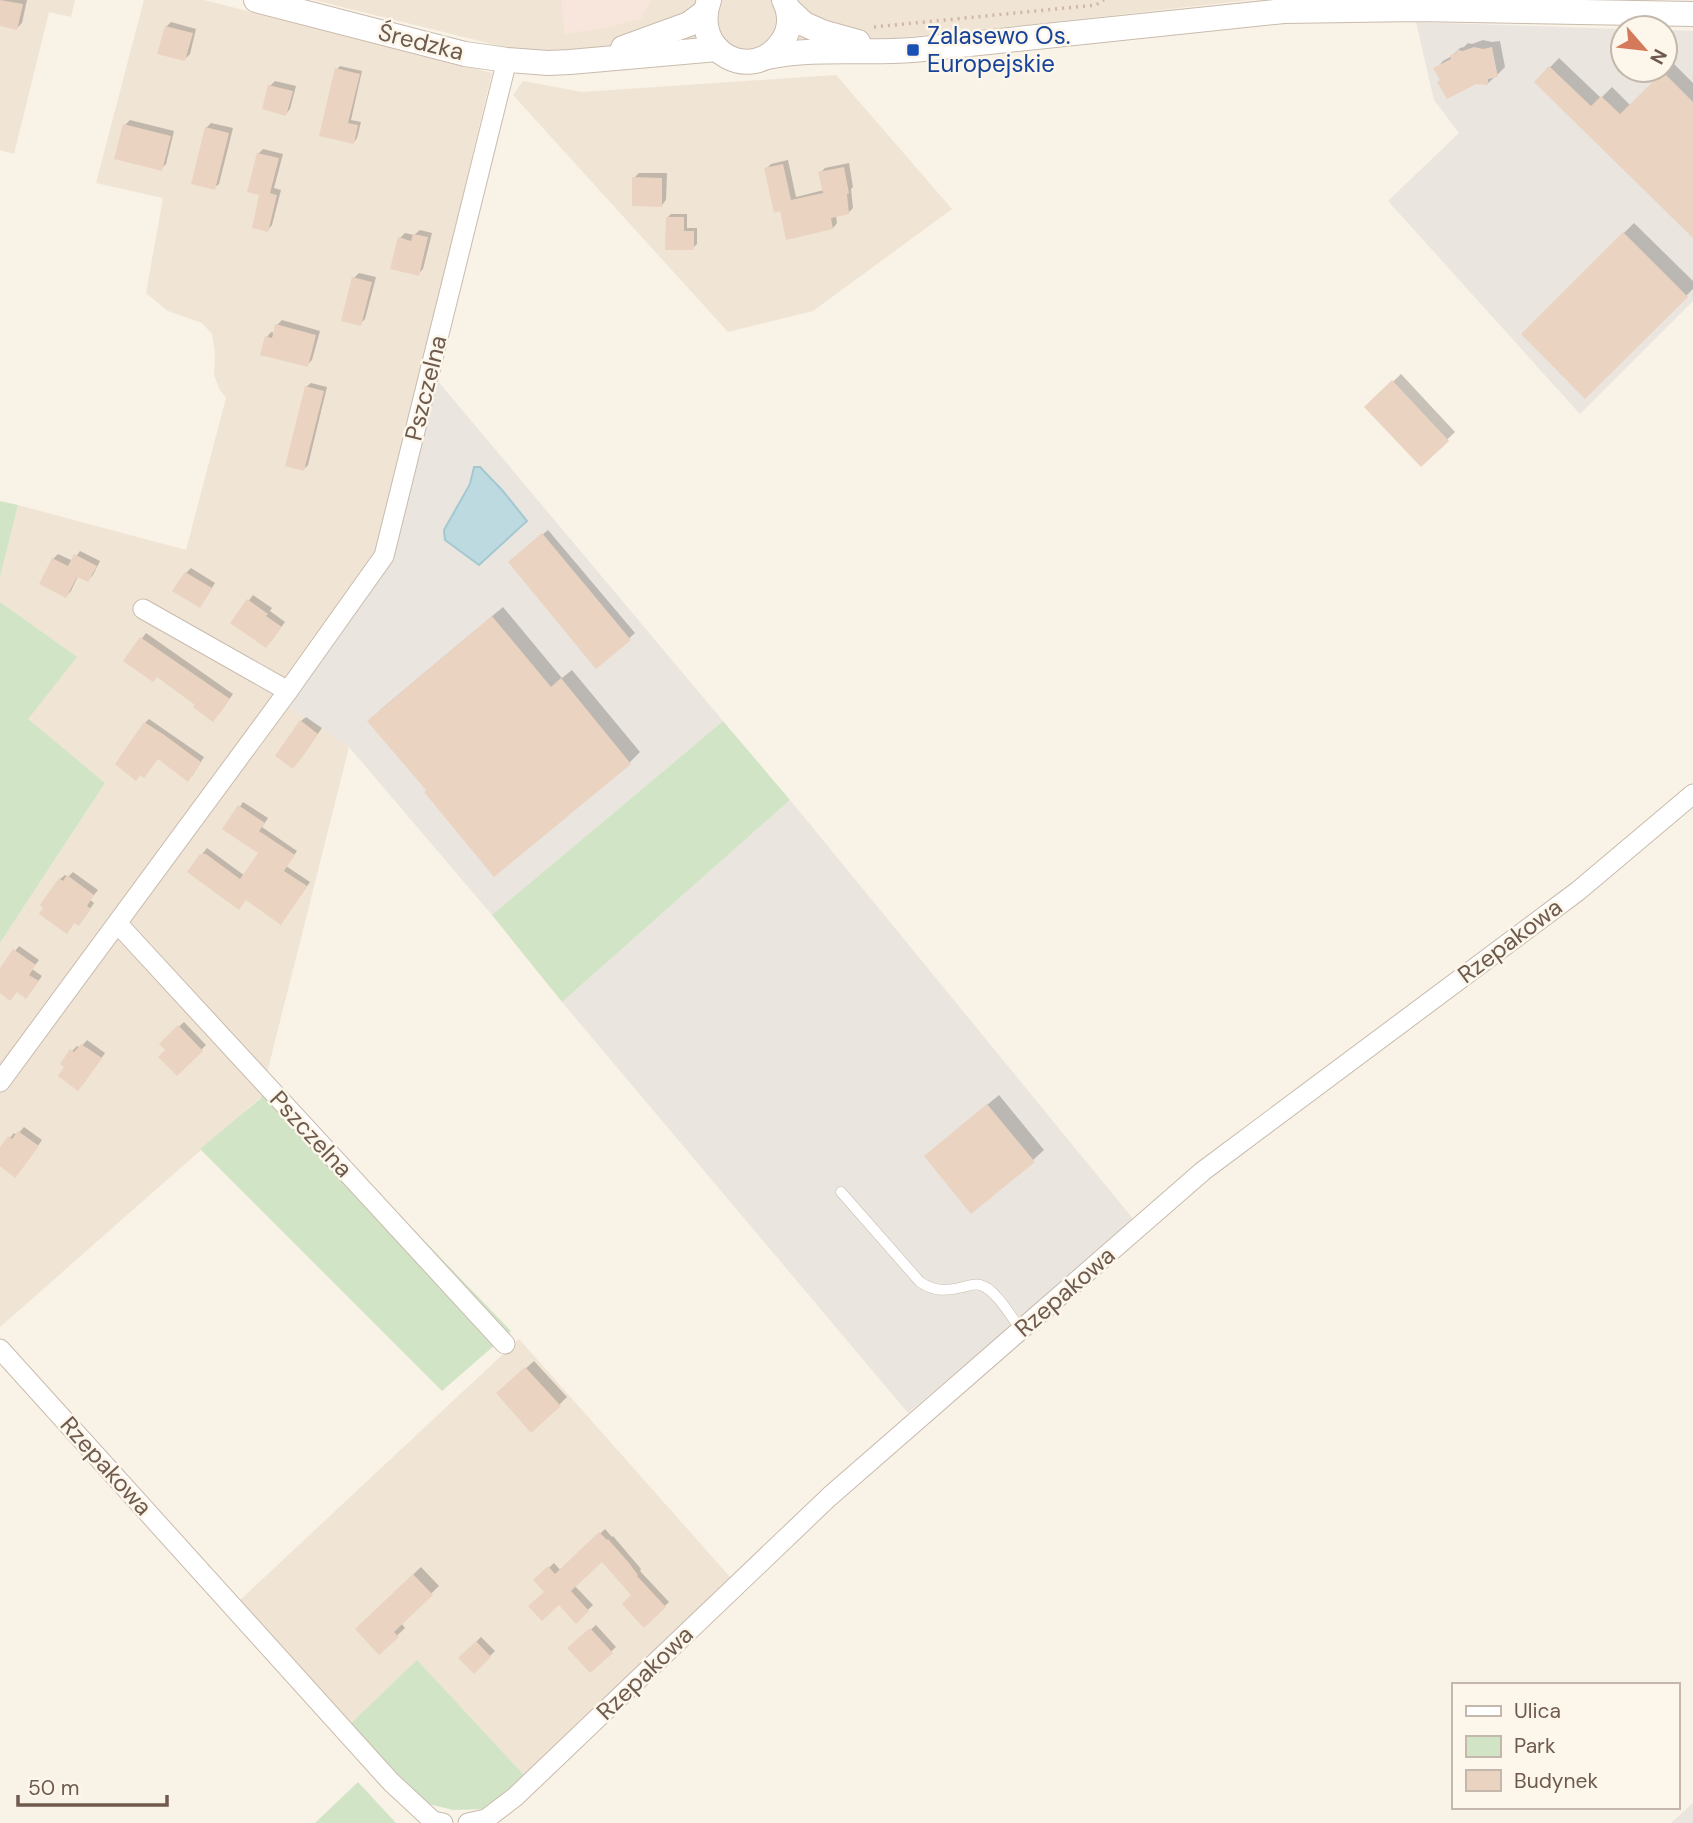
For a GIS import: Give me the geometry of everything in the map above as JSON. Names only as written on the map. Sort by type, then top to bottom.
[{"type":"street","name":"Średzka","points":[[256,0],[465,54],[508,60],[590,60],[717,49]]},
{"type":"street","points":[[786,4],[804,24],[821,33],[893,52]]},
{"type":"street","points":[[767,57],[778,48],[786,36],[789,23],[786,4]]},
{"type":"street","name":"Średzka","points":[[590,60],[680,29],[707,6]]},
{"type":"street","points":[[707,6],[705,26],[709,38],[717,49],[728,57],[741,61],[754,61],[790,52],[893,52],[1254,7],[1682,9]]},
{"type":"street","name":"Pszczelna","points":[[0,1082],[118,924],[384,556],[508,60]]},
{"type":"street","points":[[143,610],[288,691]]},
{"type":"street","name":"Rzepakowa","points":[[468,1823],[486,1819],[514,1797],[830,1497],[1203,1171],[1578,891],[1693,794]]},
{"type":"street","name":"Pszczelna","points":[[118,924],[505,1344]]},
{"type":"street","name":"Rzepakowa","points":[[0,1349],[391,1782],[433,1821],[443,1823]]},
{"type":"lane","points":[[841,1192],[920,1282],[929,1288],[950,1291],[980,1284],[995,1295],[1021,1330]]},
{"type":"path","points":[[863,27],[1096,5],[1104,0]]},
{"type":"shaded area","points":[[0,0],[75,0],[71,17],[49,12],[14,154],[0,150]]},
{"type":"shaded area","points":[[144,0],[204,0],[492,73],[378,551],[272,695],[349,747],[261,1097],[0,1327],[0,943],[105,783],[27,719],[76,657],[0,602],[0,577],[18,505],[186,550],[226,398],[214,375],[215,352],[212,334],[202,323],[168,311],[146,293],[163,198],[96,183]]},
{"type":"shaded area","points":[[314,0],[1250,0],[696,58],[524,52]]},
{"type":"shaded area","points":[[561,0],[652,0],[641,19],[564,34]]},
{"type":"shaded area","points":[[1416,22],[1609,29],[1609,84],[1679,84],[1679,30],[1693,31],[1693,301],[1580,414],[1388,201],[1459,133],[1434,100]]},
{"type":"shaded area","points":[[836,75],[952,209],[813,311],[728,332],[513,95],[523,81],[582,92]]},
{"type":"shaded area","points":[[437,380],[723,721],[492,915],[349,747],[288,706],[389,565]]},
{"type":"shaded area","points":[[790,800],[1134,1220],[908,1413],[562,1002]]},
{"type":"shaded area","points":[[519,1339],[730,1577],[525,1776],[417,1661],[348,1726],[239,1601]]},
{"type":"shaded area","points":[[1693,1803],[1693,1823],[1671,1823]]},
{"type":"green space","points":[[0,501],[18,505],[0,577]]},
{"type":"green space","points":[[0,602],[77,657],[28,719],[105,783],[0,943]]},
{"type":"green space","points":[[723,721],[790,800],[562,1002],[492,915]]},
{"type":"green space","points":[[266,1076],[511,1331],[442,1391],[200,1149],[261,1098]]},
{"type":"green space","points":[[417,1660],[525,1776],[488,1809],[453,1810],[429,1804],[348,1726]]},
{"type":"green space","points":[[358,1782],[396,1823],[315,1823]]},
{"type":"water","points":[[474,467],[480,467],[527,521],[479,565],[445,540],[444,530],[470,484]]},
{"type":"building","points":[[0,0],[23,4],[17,30],[0,26]]},
{"type":"building","points":[[165,26],[193,33],[185,61],[157,54]]},
{"type":"building","points":[[1492,47],[1498,77],[1488,79],[1488,85],[1476,84],[1447,99],[1437,82],[1440,80],[1433,68],[1451,59],[1450,55],[1458,50]]},
{"type":"building","points":[[1549,66],[1591,106],[1601,96],[1620,114],[1651,84],[1675,84],[1693,102],[1693,238],[1534,82]]},
{"type":"building","points":[[335,68],[360,74],[348,123],[358,125],[354,144],[319,136]]},
{"type":"building","points":[[268,85],[293,91],[286,116],[262,109]]},
{"type":"building","points":[[123,124],[171,136],[162,171],[114,159]]},
{"type":"building","points":[[205,127],[229,133],[215,190],[191,184]]},
{"type":"building","points":[[257,153],[279,158],[270,193],[277,195],[268,232],[252,228],[259,195],[247,192]]},
{"type":"building","points":[[783,164],[791,200],[823,193],[818,172],[844,167],[849,193],[849,214],[831,218],[833,229],[786,240],[780,211],[774,213],[764,168]]},
{"type":"building","points":[[632,177],[662,178],[662,207],[632,206]]},
{"type":"building","points":[[666,217],[684,217],[684,231],[694,231],[694,250],[665,250]]},
{"type":"building","points":[[1623,232],[1688,297],[1585,399],[1521,334]]},
{"type":"building","points":[[413,234],[428,237],[419,276],[390,269],[398,237],[411,241]]},
{"type":"building","points":[[352,277],[372,282],[361,326],[341,321]]},
{"type":"building","points":[[275,324],[316,335],[308,367],[260,355],[265,336],[272,338]]},
{"type":"building","points":[[1392,380],[1449,441],[1421,467],[1364,407]]},
{"type":"building","points":[[305,386],[324,391],[304,471],[285,466]]},
{"type":"building","points":[[542,533],[631,640],[596,669],[508,562]]},
{"type":"building","points":[[74,554],[97,566],[88,582],[77,577],[66,598],[39,584],[52,558],[68,566]]},
{"type":"building","points":[[185,572],[212,588],[200,608],[172,591]]},
{"type":"building","points":[[247,599],[282,627],[266,648],[230,623]]},
{"type":"building","points":[[492,616],[551,687],[561,678],[631,764],[494,877],[424,792],[426,790],[367,721]]},
{"type":"building","points":[[140,637],[230,699],[213,722],[157,677],[153,682],[123,661]]},
{"type":"building","points":[[300,720],[318,734],[293,769],[275,756]]},
{"type":"building","points":[[144,722],[201,762],[188,782],[158,759],[144,778],[140,775],[136,781],[115,764]]},
{"type":"building","points":[[238,805],[265,823],[259,831],[295,855],[284,871],[307,886],[281,925],[246,900],[239,910],[187,872],[200,854],[206,854],[240,879],[258,853],[222,829]]},
{"type":"building","points":[[67,875],[94,895],[87,906],[91,909],[79,926],[74,923],[67,934],[39,914],[43,908],[40,905],[59,878],[63,881]]},
{"type":"building","points":[[13,949],[36,965],[29,975],[39,981],[26,999],[17,992],[10,1001],[0,993],[0,968]]},
{"type":"building","points":[[178,1025],[203,1051],[177,1076],[158,1057],[165,1050],[159,1044]]},
{"type":"building","points":[[81,1044],[102,1058],[78,1091],[58,1076],[64,1067],[60,1064],[70,1049],[74,1052]]},
{"type":"building","points":[[987,1104],[1035,1162],[971,1214],[924,1156]]},
{"type":"building","points":[[18,1131],[39,1146],[15,1178],[0,1166],[0,1147],[8,1136],[12,1139]]},
{"type":"building","points":[[525,1367],[561,1406],[531,1433],[496,1393]]},
{"type":"building","points":[[599,1532],[666,1607],[644,1628],[622,1604],[631,1595],[602,1562],[571,1591],[589,1611],[576,1624],[559,1605],[542,1621],[528,1606],[544,1592],[533,1580],[548,1566],[555,1574]]},
{"type":"building","points":[[413,1574],[433,1595],[394,1632],[399,1637],[379,1655],[355,1629]]},
{"type":"building","points":[[590,1628],[613,1653],[590,1673],[567,1648]]},
{"type":"building","points":[[476,1641],[491,1657],[474,1674],[458,1658]]},
{"type":"place","name":"Zalasewo Os. Europejskie","points":[[913,50]]}]
